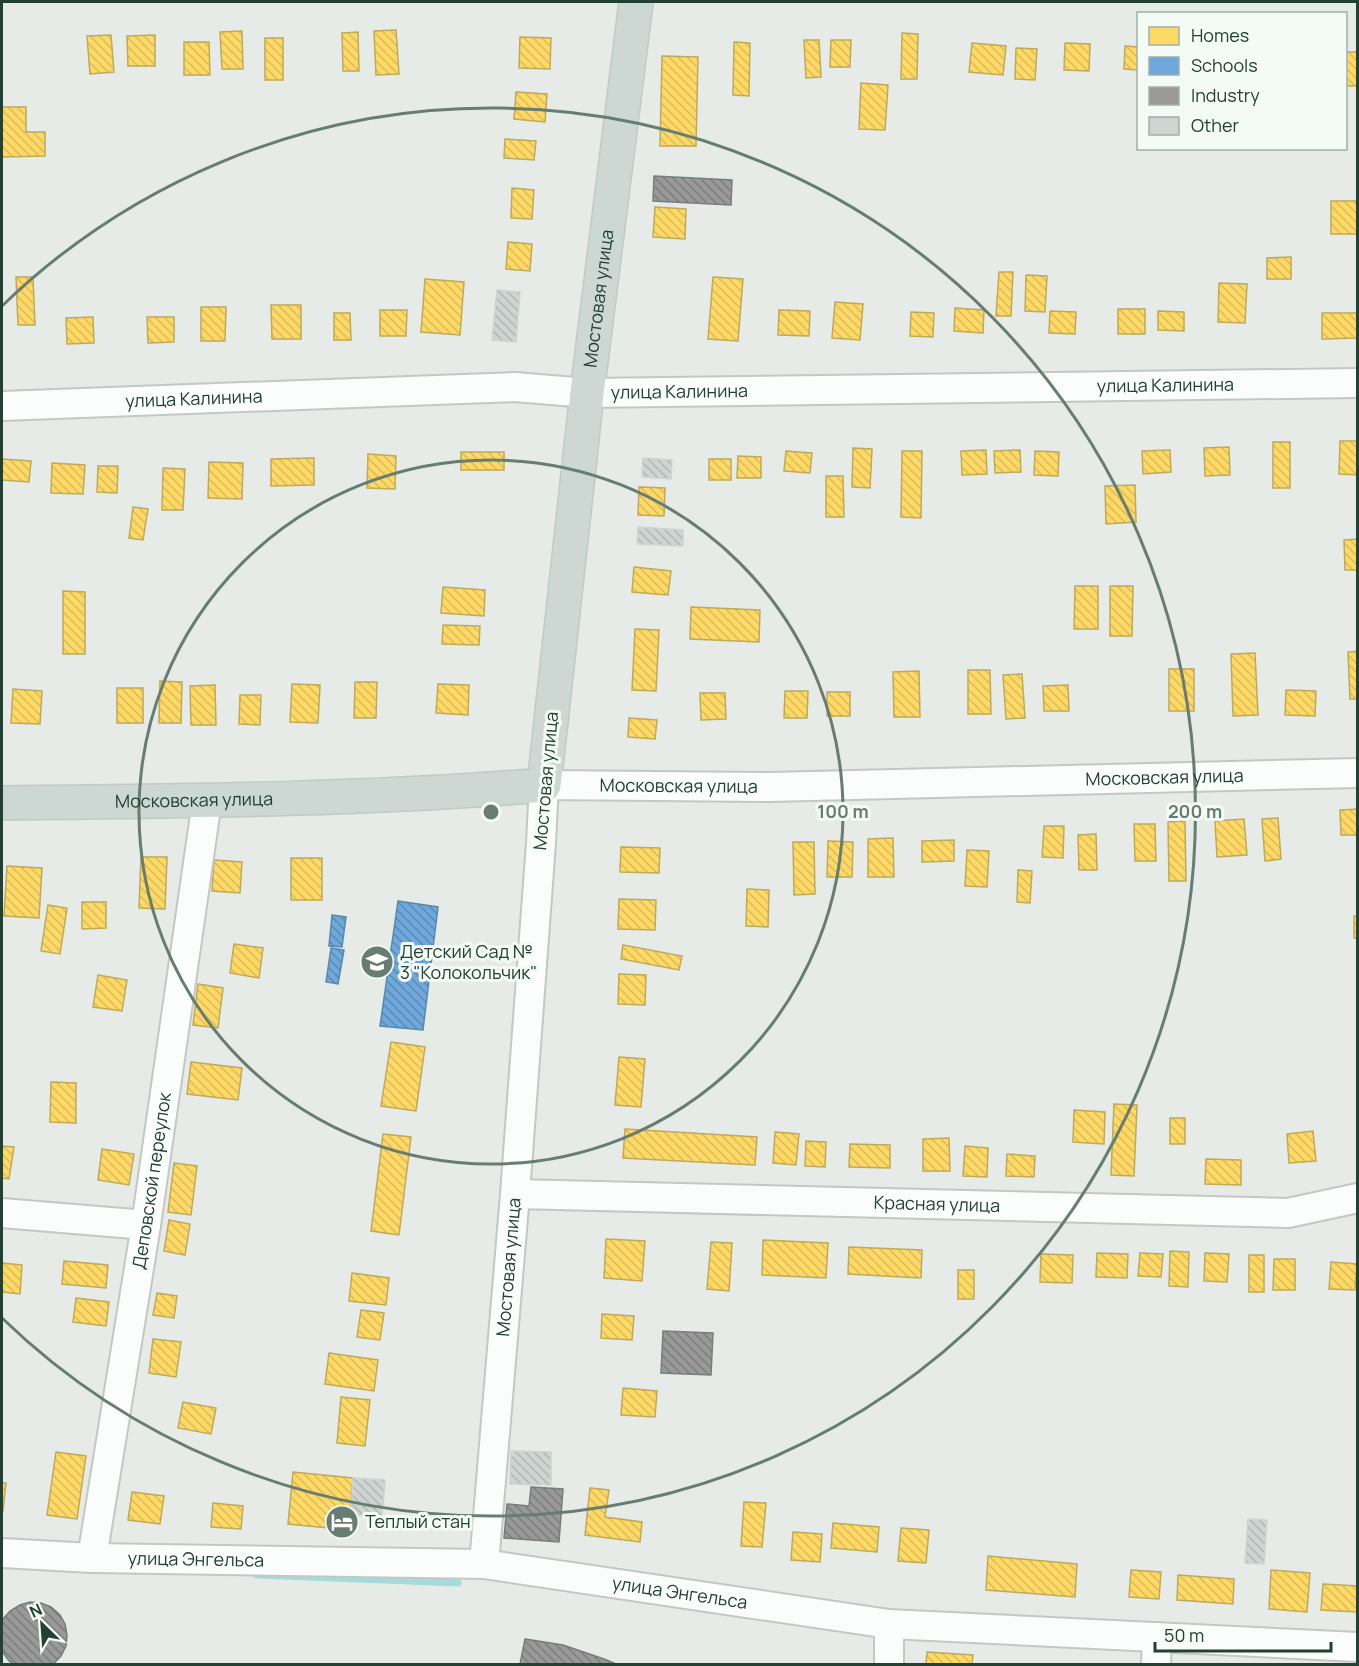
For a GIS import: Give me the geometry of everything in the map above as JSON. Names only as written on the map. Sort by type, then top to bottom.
[{"type":"main road","name":"Мостовая улица","points":[[544,785],[587,393],[636,2]]},
{"type":"main road","name":"Московская улица","points":[[2,803],[207,801],[469,791],[544,785]]},
{"type":"street","name":"улица Калинина","points":[[2,406],[515,387],[587,393],[1358,383]]},
{"type":"street","name":"Московская улица","points":[[544,785],[770,787],[1358,773]]},
{"type":"street","name":"Мостовая улица","points":[[484,1564],[515,1194],[544,785]]},
{"type":"street","name":"Деповской переулок","points":[[93,1558],[146,1225],[207,801]]},
{"type":"street","name":"Красная улица","points":[[515,1194],[1288,1213],[1358,1198]]},
{"type":"street","points":[[2,1213],[146,1225]]},
{"type":"street","name":"улица Энгельса","points":[[2,1553],[93,1558],[484,1564],[889,1624],[1157,1651],[1358,1647]]},
{"type":"street","points":[[889,1624],[889,1665]]},
{"type":"building: Homes","points":[[396,30],[399,74],[376,75],[374,31]]},
{"type":"building: Homes","points":[[242,31],[243,69],[222,69],[220,32]]},
{"type":"building: Homes","points":[[358,32],[359,71],[343,71],[342,33]]},
{"type":"building: Homes","points":[[902,33],[918,34],[917,79],[901,79]]},
{"type":"building: Homes","points":[[111,35],[114,72],[90,74],[87,36]]},
{"type":"building: Homes","points":[[155,35],[155,66],[128,66],[127,36]]},
{"type":"building: Homes","points":[[520,37],[551,38],[550,69],[519,68]]},
{"type":"building: Homes","points":[[265,38],[283,38],[283,80],[265,80]]},
{"type":"building: Homes","points":[[804,40],[819,40],[821,77],[806,78]]},
{"type":"building: Homes","points":[[831,40],[851,40],[850,67],[830,67]]},
{"type":"building: Homes","points":[[184,42],[209,42],[210,75],[184,75]]},
{"type":"building: Homes","points":[[734,42],[750,43],[749,96],[733,95]]},
{"type":"building: Homes","points":[[972,43],[1006,46],[1003,75],[969,72]]},
{"type":"building: Homes","points":[[1065,43],[1090,44],[1089,71],[1064,70]]},
{"type":"building: Homes","points":[[1125,46],[1137,47],[1137,70],[1124,69]]},
{"type":"building: Homes","points":[[1016,48],[1037,49],[1035,80],[1015,79]]},
{"type":"building: Homes","points":[[1347,52],[1358,52],[1358,86],[1347,86]]},
{"type":"building: Homes","points":[[662,56],[698,57],[696,146],[660,146]]},
{"type":"building: Homes","points":[[861,83],[888,85],[885,130],[859,129]]},
{"type":"building: Homes","points":[[516,92],[547,94],[545,122],[514,119]]},
{"type":"building: Homes","points":[[2,107],[26,107],[26,132],[45,132],[45,156],[2,157]]},
{"type":"building: Homes","points":[[505,139],[536,141],[534,160],[504,158]]},
{"type":"building: Homes","points":[[512,188],[534,190],[532,219],[511,218]]},
{"type":"building: Homes","points":[[1331,201],[1358,201],[1358,234],[1331,234]]},
{"type":"building: Homes","points":[[655,207],[686,209],[685,239],[653,237]]},
{"type":"building: Homes","points":[[508,242],[532,244],[530,271],[506,269]]},
{"type":"building: Homes","points":[[1291,257],[1291,279],[1267,279],[1267,258]]},
{"type":"building: Homes","points":[[999,272],[1013,272],[1011,316],[996,316]]},
{"type":"building: Homes","points":[[1026,275],[1047,276],[1045,312],[1025,311]]},
{"type":"building: Homes","points":[[16,277],[33,277],[35,325],[18,325]]},
{"type":"building: Homes","points":[[713,277],[743,279],[738,341],[708,339]]},
{"type":"building: Homes","points":[[425,279],[464,282],[460,335],[421,332]]},
{"type":"building: Homes","points":[[1219,283],[1247,284],[1245,323],[1218,322]]},
{"type":"building: Homes","points":[[835,302],[863,304],[860,340],[832,338]]},
{"type":"building: Homes","points":[[271,305],[301,305],[301,339],[272,339]]},
{"type":"building: Homes","points":[[201,307],[226,307],[225,341],[201,341]]},
{"type":"building: Homes","points":[[955,308],[984,310],[983,333],[954,331]]},
{"type":"building: Homes","points":[[1118,309],[1145,309],[1145,334],[1118,334]]},
{"type":"building: Homes","points":[[380,310],[407,310],[406,336],[380,336]]},
{"type":"building: Homes","points":[[779,310],[810,311],[809,336],[778,335]]},
{"type":"building: Homes","points":[[1050,311],[1076,312],[1075,334],[1049,333]]},
{"type":"building: Homes","points":[[1158,311],[1184,312],[1184,331],[1158,330]]},
{"type":"building: Homes","points":[[911,312],[934,313],[933,337],[910,336]]},
{"type":"building: Homes","points":[[334,313],[350,313],[351,340],[334,340]]},
{"type":"building: Homes","points":[[1322,313],[1358,313],[1358,338],[1322,339]]},
{"type":"building: Homes","points":[[93,317],[94,343],[67,344],[66,318]]},
{"type":"building: Homes","points":[[147,317],[174,317],[174,342],[148,343]]},
{"type":"building: Homes","points":[[1340,441],[1358,441],[1358,475],[1339,474]]},
{"type":"building: Homes","points":[[1273,442],[1290,442],[1290,488],[1273,488]]},
{"type":"building: Homes","points":[[1229,447],[1230,475],[1205,476],[1204,448]]},
{"type":"building: Homes","points":[[853,448],[872,449],[870,488],[852,487]]},
{"type":"building: Homes","points":[[986,450],[987,474],[962,475],[961,451]]},
{"type":"building: Homes","points":[[1020,450],[1021,472],[995,473],[994,451]]},
{"type":"building: Homes","points":[[1170,450],[1171,472],[1143,474],[1142,451]]},
{"type":"building: Homes","points":[[786,451],[812,453],[810,473],[784,471]]},
{"type":"building: Homes","points":[[902,451],[922,451],[921,518],[901,517]]},
{"type":"building: Homes","points":[[1035,451],[1059,452],[1058,476],[1034,475]]},
{"type":"building: Homes","points":[[461,452],[504,452],[504,470],[461,470]]},
{"type":"building: Homes","points":[[368,454],[396,456],[395,489],[367,488]]},
{"type":"building: Homes","points":[[738,456],[761,457],[761,478],[737,478]]},
{"type":"building: Homes","points":[[314,458],[314,485],[271,486],[271,459]]},
{"type":"building: Homes","points":[[2,459],[31,461],[29,482],[2,480]]},
{"type":"building: Homes","points":[[709,459],[731,459],[731,480],[709,480]]},
{"type":"building: Homes","points":[[209,462],[243,463],[242,499],[208,498]]},
{"type":"building: Homes","points":[[52,463],[85,465],[83,494],[51,493]]},
{"type":"building: Homes","points":[[98,466],[118,466],[117,493],[97,492]]},
{"type":"building: Homes","points":[[163,468],[185,469],[183,510],[162,510]]},
{"type":"building: Homes","points":[[826,476],[843,476],[844,517],[826,517]]},
{"type":"building: Homes","points":[[1135,485],[1136,522],[1106,524],[1105,486]]},
{"type":"building: Homes","points":[[639,487],[665,488],[664,516],[638,515]]},
{"type":"building: Homes","points":[[133,507],[148,509],[143,540],[129,538]]},
{"type":"building: Homes","points":[[1358,539],[1358,570],[1345,570],[1344,540]]},
{"type":"building: Homes","points":[[634,567],[671,571],[668,595],[632,592]]},
{"type":"building: Homes","points":[[1075,586],[1098,586],[1098,629],[1074,629]]},
{"type":"building: Homes","points":[[1110,586],[1133,586],[1132,636],[1110,636]]},
{"type":"building: Homes","points":[[443,587],[485,590],[484,616],[441,613]]},
{"type":"building: Homes","points":[[63,591],[85,592],[85,654],[63,654]]},
{"type":"building: Homes","points":[[691,607],[760,610],[759,642],[690,639]]},
{"type":"building: Homes","points":[[443,625],[480,626],[479,645],[442,644]]},
{"type":"building: Homes","points":[[635,629],[659,630],[656,691],[632,690]]},
{"type":"building: Homes","points":[[1358,651],[1358,699],[1350,699],[1348,652]]},
{"type":"building: Homes","points":[[1255,653],[1258,715],[1233,716],[1231,654]]},
{"type":"building: Homes","points":[[1169,669],[1194,669],[1194,711],[1169,711]]},
{"type":"building: Homes","points":[[968,670],[990,670],[991,714],[968,714]]},
{"type":"building: Homes","points":[[919,671],[920,717],[894,717],[893,672]]},
{"type":"building: Homes","points":[[1022,674],[1025,718],[1006,719],[1003,675]]},
{"type":"building: Homes","points":[[160,681],[182,682],[181,723],[159,723]]},
{"type":"building: Homes","points":[[355,682],[377,682],[376,718],[354,718]]},
{"type":"building: Homes","points":[[292,684],[320,685],[318,723],[290,722]]},
{"type":"building: Homes","points":[[438,684],[469,685],[468,715],[436,713]]},
{"type":"building: Homes","points":[[215,685],[216,725],[191,725],[190,686]]},
{"type":"building: Homes","points":[[1068,685],[1069,711],[1044,711],[1043,686]]},
{"type":"building: Homes","points":[[117,688],[143,688],[143,723],[117,723]]},
{"type":"building: Homes","points":[[13,689],[42,691],[40,724],[11,723]]},
{"type":"building: Homes","points":[[1286,690],[1316,691],[1315,716],[1285,715]]},
{"type":"building: Homes","points":[[785,691],[808,691],[807,718],[784,718]]},
{"type":"building: Homes","points":[[827,692],[850,692],[850,716],[827,716]]},
{"type":"building: Homes","points":[[700,693],[725,693],[726,719],[701,720]]},
{"type":"building: Homes","points":[[240,695],[261,695],[260,725],[239,724]]},
{"type":"building: Homes","points":[[629,718],[657,720],[655,739],[628,737]]},
{"type":"building: Homes","points":[[1358,809],[1358,835],[1341,835],[1340,810]]},
{"type":"building: Homes","points":[[1278,818],[1281,859],[1265,861],[1262,819]]},
{"type":"building: Homes","points":[[1244,819],[1247,855],[1217,857],[1215,821]]},
{"type":"building: Homes","points":[[1185,821],[1186,881],[1169,881],[1168,822]]},
{"type":"building: Homes","points":[[1134,824],[1155,824],[1156,861],[1135,861]]},
{"type":"building: Homes","points":[[1044,826],[1064,826],[1063,858],[1042,857]]},
{"type":"building: Homes","points":[[1096,834],[1097,870],[1079,870],[1078,835]]},
{"type":"building: Homes","points":[[893,838],[894,877],[868,877],[868,839]]},
{"type":"building: Homes","points":[[954,840],[954,861],[922,862],[922,841]]},
{"type":"building: Homes","points":[[828,841],[853,842],[852,877],[827,877]]},
{"type":"building: Homes","points":[[793,842],[814,842],[815,894],[794,895]]},
{"type":"building: Homes","points":[[621,847],[660,848],[659,873],[620,872]]},
{"type":"building: Homes","points":[[967,850],[989,851],[987,887],[965,886]]},
{"type":"building: Homes","points":[[141,857],[167,857],[165,909],[139,908]]},
{"type":"building: Homes","points":[[291,858],[322,858],[322,900],[291,900]]},
{"type":"building: Homes","points":[[214,860],[242,862],[240,893],[212,891]]},
{"type":"building: Homes","points":[[7,866],[42,868],[39,918],[4,916]]},
{"type":"building: Homes","points":[[1018,870],[1032,871],[1030,903],[1017,902]]},
{"type":"building: Homes","points":[[747,889],[769,890],[768,927],[746,926]]},
{"type":"building: Homes","points":[[619,899],[656,900],[655,930],[618,929]]},
{"type":"building: Homes","points":[[82,902],[106,902],[106,928],[82,929]]},
{"type":"building: Homes","points":[[48,905],[67,908],[60,954],[41,951]]},
{"type":"building: Homes","points":[[1354,916],[1358,917],[1358,938],[1354,938]]},
{"type":"building: Homes","points":[[234,944],[263,948],[259,978],[230,973]]},
{"type":"building: Homes","points":[[623,945],[682,956],[679,970],[621,959]]},
{"type":"building: Homes","points":[[619,974],[646,975],[645,1005],[618,1004]]},
{"type":"building: Homes","points":[[98,975],[127,980],[122,1011],[93,1007]]},
{"type":"building: Homes","points":[[198,984],[223,988],[218,1028],[193,1025]]},
{"type":"building: Homes","points":[[391,1042],[425,1047],[416,1111],[381,1106]]},
{"type":"building: Homes","points":[[619,1057],[645,1059],[641,1107],[615,1105]]},
{"type":"building: Homes","points":[[191,1062],[242,1068],[238,1100],[187,1094]]},
{"type":"building: Homes","points":[[51,1082],[76,1083],[76,1123],[50,1122]]},
{"type":"building: Homes","points":[[1114,1104],[1137,1105],[1134,1176],[1111,1175]]},
{"type":"building: Homes","points":[[1074,1110],[1105,1112],[1104,1144],[1073,1142]]},
{"type":"building: Homes","points":[[1170,1118],[1185,1118],[1185,1144],[1170,1144]]},
{"type":"building: Homes","points":[[625,1129],[757,1137],[755,1165],[623,1158]]},
{"type":"building: Homes","points":[[1313,1131],[1316,1161],[1289,1163],[1287,1134]]},
{"type":"building: Homes","points":[[775,1132],[799,1134],[796,1165],[773,1163]]},
{"type":"building: Homes","points":[[383,1134],[411,1137],[399,1235],[371,1231]]},
{"type":"building: Homes","points":[[949,1138],[950,1171],[923,1171],[923,1139]]},
{"type":"building: Homes","points":[[806,1141],[826,1142],[825,1167],[805,1166]]},
{"type":"building: Homes","points":[[850,1144],[890,1145],[890,1168],[849,1167]]},
{"type":"building: Homes","points":[[2,1146],[14,1147],[9,1179],[2,1178]]},
{"type":"building: Homes","points":[[965,1146],[988,1148],[987,1177],[963,1176]]},
{"type":"building: Homes","points":[[102,1149],[134,1154],[129,1185],[98,1180]]},
{"type":"building: Homes","points":[[1007,1154],[1035,1156],[1034,1177],[1006,1176]]},
{"type":"building: Homes","points":[[1206,1159],[1241,1160],[1241,1185],[1205,1184]]},
{"type":"building: Homes","points":[[174,1163],[197,1166],[191,1215],[168,1212]]},
{"type":"building: Homes","points":[[169,1220],[190,1224],[185,1255],[164,1251]]},
{"type":"building: Homes","points":[[606,1239],[645,1241],[642,1281],[604,1278]]},
{"type":"building: Homes","points":[[763,1240],[828,1243],[826,1278],[762,1275]]},
{"type":"building: Homes","points":[[711,1242],[732,1243],[729,1291],[707,1289]]},
{"type":"building: Homes","points":[[849,1247],[922,1250],[921,1278],[848,1274]]},
{"type":"building: Homes","points":[[1170,1251],[1189,1252],[1188,1287],[1169,1286]]},
{"type":"building: Homes","points":[[1097,1253],[1128,1254],[1127,1278],[1096,1277]]},
{"type":"building: Homes","points":[[1140,1253],[1163,1254],[1161,1277],[1138,1276]]},
{"type":"building: Homes","points":[[1205,1253],[1229,1254],[1227,1282],[1204,1281]]},
{"type":"building: Homes","points":[[1041,1254],[1073,1255],[1072,1283],[1040,1282]]},
{"type":"building: Homes","points":[[1249,1255],[1264,1255],[1264,1292],[1249,1292]]},
{"type":"building: Homes","points":[[1274,1259],[1295,1259],[1295,1290],[1273,1290]]},
{"type":"building: Homes","points":[[64,1261],[108,1265],[106,1288],[62,1284]]},
{"type":"building: Homes","points":[[1331,1262],[1357,1264],[1355,1290],[1329,1289]]},
{"type":"building: Homes","points":[[2,1263],[22,1265],[20,1294],[2,1292]]},
{"type":"building: Homes","points":[[958,1270],[974,1270],[974,1299],[958,1299]]},
{"type":"building: Homes","points":[[352,1273],[389,1278],[386,1305],[349,1301]]},
{"type":"building: Homes","points":[[157,1293],[177,1296],[174,1318],[153,1315]]},
{"type":"building: Homes","points":[[76,1298],[109,1302],[106,1326],[73,1322]]},
{"type":"building: Homes","points":[[361,1310],[384,1313],[380,1340],[357,1337]]},
{"type":"building: Homes","points":[[602,1314],[634,1316],[632,1340],[601,1338]]},
{"type":"building: Homes","points":[[153,1339],[181,1342],[176,1377],[149,1373]]},
{"type":"building: Homes","points":[[329,1353],[378,1360],[374,1391],[325,1384]]},
{"type":"building: Homes","points":[[623,1388],[657,1391],[655,1417],[621,1415]]},
{"type":"building: Homes","points":[[341,1397],[370,1400],[365,1446],[337,1443]]},
{"type":"building: Homes","points":[[183,1402],[216,1408],[211,1434],[178,1428]]},
{"type":"building: Homes","points":[[56,1452],[86,1456],[77,1519],[47,1515]]},
{"type":"building: Homes","points":[[293,1472],[353,1478],[349,1530],[288,1524]]},
{"type":"building: Homes","points":[[2,1483],[6,1483],[3,1511],[2,1511]]},
{"type":"building: Homes","points":[[590,1488],[609,1490],[605,1517],[642,1522],[640,1542],[585,1535]]},
{"type":"building: Homes","points":[[132,1492],[164,1496],[160,1524],[128,1520]]},
{"type":"building: Homes","points":[[744,1502],[766,1503],[762,1547],[741,1546]]},
{"type":"building: Homes","points":[[213,1503],[243,1506],[241,1529],[211,1527]]},
{"type":"building: Homes","points":[[833,1523],[879,1527],[877,1552],[831,1548]]},
{"type":"building: Homes","points":[[901,1528],[929,1530],[926,1563],[898,1561]]},
{"type":"building: Homes","points":[[793,1532],[822,1534],[820,1562],[791,1560]]},
{"type":"building: Homes","points":[[988,1556],[1077,1564],[1075,1597],[986,1590]]},
{"type":"building: Homes","points":[[1131,1570],[1161,1572],[1159,1599],[1129,1597]]},
{"type":"building: Homes","points":[[1271,1570],[1310,1573],[1307,1612],[1269,1609]]},
{"type":"building: Homes","points":[[1178,1575],[1234,1579],[1233,1604],[1177,1600]]},
{"type":"building: Homes","points":[[1323,1584],[1358,1586],[1358,1612],[1321,1610]]},
{"type":"building: Homes","points":[[927,1652],[973,1655],[972,1664],[926,1664]]},
{"type":"building: Schools","points":[[398,901],[438,907],[423,1030],[380,1026]]},
{"type":"building: Schools","points":[[332,915],[346,917],[342,947],[329,946]]},
{"type":"building: Schools","points":[[331,948],[344,950],[338,984],[326,982]]},
{"type":"building: Industry","points":[[654,176],[732,180],[731,205],[653,201]]},
{"type":"building: Industry","points":[[663,1331],[713,1333],[711,1375],[661,1373]]},
{"type":"building: Industry","points":[[531,1487],[563,1489],[559,1542],[504,1538],[507,1504],[529,1506]]},
{"type":"building: Industry","points":[[30,1602],[51,1607],[60,1615],[65,1624],[66,1646],[61,1656],[53,1664],[14,1664],[2,1651],[3,1619],[10,1611]]},
{"type":"building: Industry","points":[[525,1639],[563,1645],[616,1664],[520,1664]]},
{"type":"building: Other","points":[[497,290],[520,292],[516,342],[492,340]]},
{"type":"building: Other","points":[[643,458],[672,460],[671,479],[642,477]]},
{"type":"building: Other","points":[[638,527],[683,530],[683,546],[637,544]]},
{"type":"building: Other","points":[[511,1451],[551,1452],[551,1485],[510,1484]]},
{"type":"building: Other","points":[[353,1478],[385,1480],[382,1517],[351,1515]]},
{"type":"building: Other","points":[[1248,1519],[1267,1520],[1264,1564],[1245,1563]]},
{"type":"waterway","points":[[257,1575],[458,1583]]},
{"type":"place","name":"Детский Сад № 3 \"Колокольчик\"","points":[[377,962]]},
{"type":"place","name":"Теплый стан","points":[[342,1522]]}]
